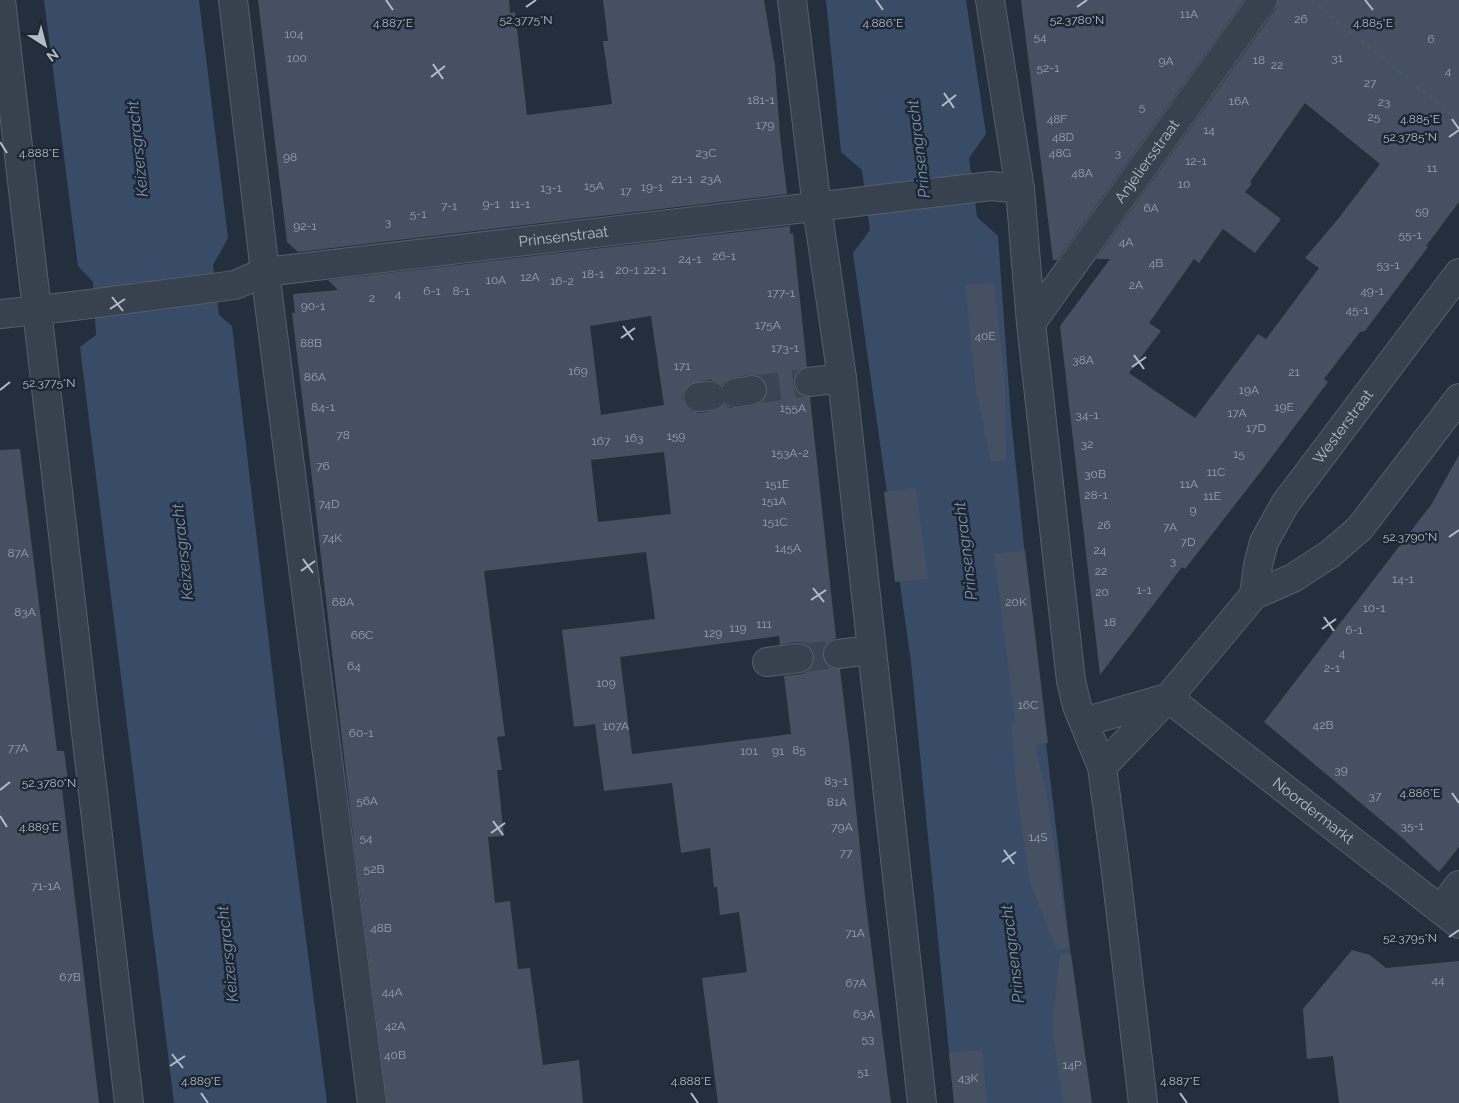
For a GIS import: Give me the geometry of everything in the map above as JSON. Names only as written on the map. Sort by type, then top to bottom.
[{"type":"street","points":[[1,0],[129,1103]]},
{"type":"street","points":[[233,0],[265,272],[372,1103]]},
{"type":"street","points":[[792,0],[817,207],[842,378],[922,1103]]},
{"type":"street","points":[[990,0],[1020,189],[1031,323],[1071,681],[1077,706],[1102,767],[1143,1103]]},
{"type":"street","name":"Anjeliersstraat","points":[[1031,323],[1263,0]]},
{"type":"street","name":"Prinsenstraat","points":[[0,314],[235,285],[265,272],[991,186],[1020,189]]},
{"type":"street","name":"Westerstraat","points":[[1254,595],[1258,565],[1264,542],[1285,504],[1459,273]]},
{"type":"street","points":[[809,382],[842,378]]},
{"type":"street","points":[[1102,767],[1168,698],[1254,595],[1293,578],[1330,554],[1360,528],[1459,398]]},
{"type":"street","points":[[838,654],[872,650]]},
{"type":"street","points":[[767,662],[799,658]]},
{"type":"street","points":[[1084,722],[1168,698]]},
{"type":"street","name":"Noordermarkt","points":[[1168,698],[1450,916]]},
{"type":"street","points":[[1450,916],[1459,885]]},
{"type":"path","points":[[1312,0],[1459,121]]},
{"type":"water","name":"Keizersgracht","points":[[44,0],[199,0],[228,238],[213,265],[219,315],[232,326],[278,720],[327,1103],[174,1103],[80,347],[96,335],[93,282],[78,266]]},
{"type":"water","name":"Prinsengracht","points":[[826,0],[966,0],[986,134],[969,158],[977,217],[998,236],[1011,418],[1029,596],[1088,1103],[954,1103],[911,662],[853,253],[870,230],[862,170],[841,152]]},
{"type":"building","points":[[258,0],[509,0],[510,13],[515,12],[527,115],[612,104],[603,41],[608,41],[603,0],[764,0],[775,66],[787,194],[298,252],[287,242]]},
{"type":"building","points":[[1021,0],[1244,0],[1057,260],[1053,260]]},
{"type":"building","points":[[1278,0],[1459,0],[1459,202],[1365,331],[1360,332],[1324,379],[1328,382],[1262,470],[1185,569],[1182,567],[1100,675],[1060,326],[1110,259],[1096,259],[1276,9]],"holes":[[[1305,103],[1380,164],[1305,258],[1319,268],[1266,339],[1258,334],[1195,418],[1129,373],[1161,331],[1149,323],[1194,259],[1199,263],[1223,229],[1255,253],[1281,219],[1245,192]]]},
{"type":"building","points":[[790,226],[790,234],[793,233],[807,367],[799,370],[795,375],[793,383],[797,392],[802,396],[810,397],[836,638],[828,642],[822,655],[826,664],[832,668],[840,669],[865,897],[891,1103],[718,1103],[702,978],[747,972],[739,912],[720,915],[717,887],[714,887],[710,848],[681,853],[672,783],[604,791],[595,724],[574,727],[562,630],[655,619],[646,552],[484,571],[505,736],[497,737],[502,770],[497,770],[504,836],[488,837],[495,903],[510,901],[518,969],[530,968],[543,1065],[579,1060],[583,1103],[387,1103],[355,852],[292,313],[295,313],[293,294],[338,290],[328,280]],"holes":[[[651,316],[664,405],[601,415],[590,326]],[[749,375],[758,376],[764,380],[767,387],[766,396],[762,402],[755,405],[730,408],[724,404],[719,409],[699,413],[691,411],[685,405],[682,398],[684,391],[690,384],[710,380],[722,385],[725,381]],[[664,452],[671,514],[598,522],[591,460]],[[779,636],[780,645],[797,642],[805,643],[812,649],[814,657],[813,664],[808,671],[801,674],[784,676],[791,734],[632,754],[620,657]]]},
{"type":"building","points":[[994,283],[1005,387],[1006,460],[991,462],[976,389],[965,285]]},
{"type":"building","points":[[20,449],[57,751],[64,751],[68,780],[61,780],[99,1103],[0,1103],[0,450]]},
{"type":"building","points":[[1459,455],[1459,847],[1439,872],[1400,836],[1264,722],[1431,505]]},
{"type":"building","points":[[916,488],[928,579],[895,582],[884,492]]},
{"type":"building","points":[[1025,550],[1048,743],[1035,745],[1046,791],[1069,947],[1057,951],[1030,882],[1017,795],[1011,723],[1015,722],[994,554]]},
{"type":"building","points":[[1352,950],[1370,955],[1386,968],[1459,961],[1459,1103],[1339,1103],[1333,1056],[1307,1059],[1303,1009]]},
{"type":"building","points":[[1060,954],[1071,954],[1092,1103],[1063,1103],[1052,1027]]},
{"type":"building","points":[[982,1050],[987,1103],[954,1103],[949,1053]]},
{"type":"tunnel","points":[[752,390],[809,382]]},
{"type":"tunnel","points":[[799,658],[838,654]]}]
